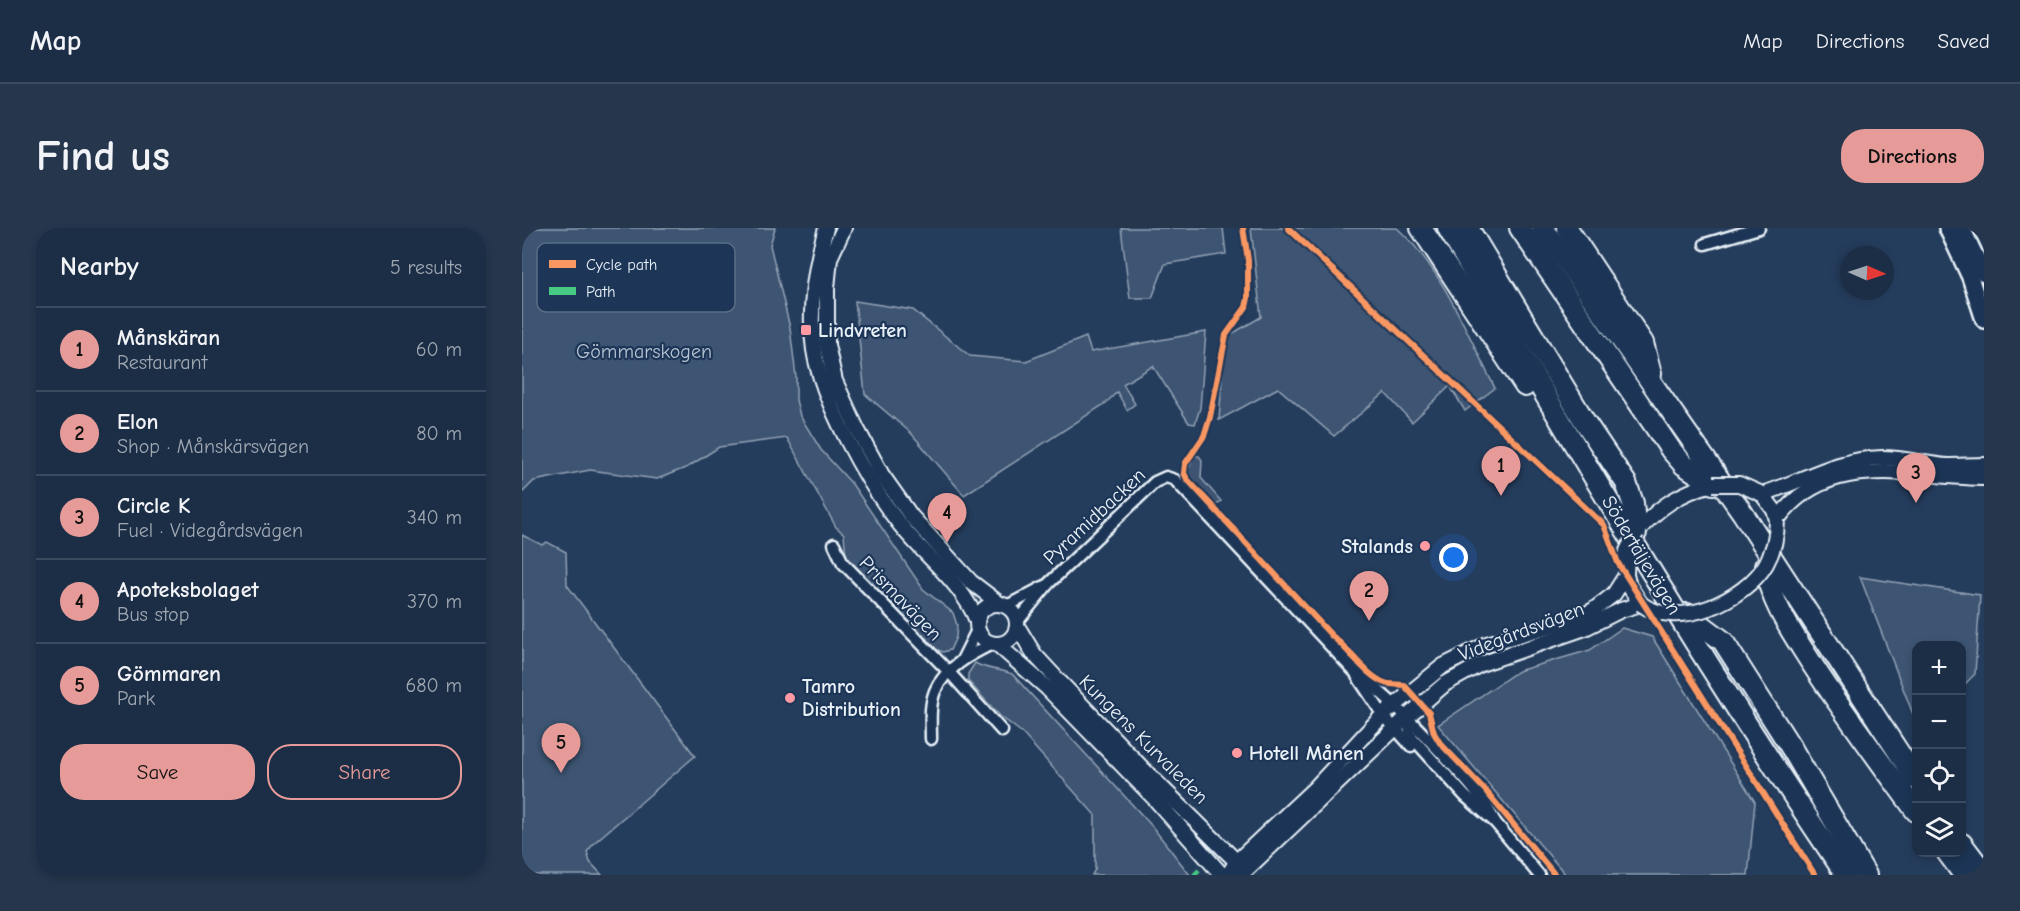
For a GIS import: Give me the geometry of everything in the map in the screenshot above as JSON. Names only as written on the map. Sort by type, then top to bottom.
[{"type":"highway","points":[[1421,228],[1582,473],[1620,517]]},
{"type":"highway","name":"Södertäljevägen","points":[[1448,228],[1575,446],[1696,644],[1804,814],[1846,875]]},
{"type":"highway","points":[[1468,228],[1586,422],[1626,483],[1633,503],[1636,533]]},
{"type":"highway","points":[[1520,228],[1671,450],[1684,465],[1713,484]]},
{"type":"highway","points":[[1543,228],[1742,512],[1912,771]]},
{"type":"highway","points":[[1567,228],[1643,343],[1653,386]]},
{"type":"highway","points":[[1765,566],[1768,585],[1778,611],[1840,708],[1912,804]]},
{"type":"highway","points":[[1687,614],[1710,629],[1723,641],[1792,749],[1866,875]]},
{"type":"highway","points":[[1966,848],[1984,873]]},
{"type":"highway","points":[[1951,857],[1964,875]]},
{"type":"main road","points":[[1947,228],[1970,277],[1984,320]]},
{"type":"main road","points":[[1962,228],[1984,274]]},
{"type":"street","points":[[826,228],[819,253],[812,315],[814,350],[823,384],[869,478],[898,522],[968,601],[984,639],[995,644],[1004,643],[1011,638],[1018,624],[1016,615],[971,582],[911,516],[882,475],[835,381],[827,345],[827,288],[830,258],[844,228]]},
{"type":"street","points":[[1706,244],[1759,228]]},
{"type":"street","points":[[1762,494],[1783,488],[1818,471],[1861,460],[1882,458],[1923,461],[1946,466],[1977,465],[1984,454]]},
{"type":"street","points":[[1776,520],[1788,503],[1800,494],[1832,479],[1847,475],[1903,471],[1929,476],[1984,478]]},
{"type":"street","name":"Pyramidbacken","points":[[1018,624],[1048,584],[1155,482],[1166,477],[1180,483],[1355,672]]},
{"type":"street","points":[[1713,484],[1739,484],[1762,494],[1774,510],[1776,538],[1765,566],[1755,577],[1733,595],[1708,608],[1687,614],[1666,614],[1639,604],[1624,579],[1627,551],[1636,533],[1646,521],[1670,501],[1713,484]]},
{"type":"street","name":"Prismavägen","points":[[834,544],[843,563],[949,672],[1002,731]]},
{"type":"street","name":"Videgårdsvägen","points":[[1241,871],[1383,715],[1443,666],[1510,636],[1577,618],[1592,611],[1614,594],[1624,579]]},
{"type":"street","name":"Pyramidbacken","points":[[1004,605],[1048,584]]},
{"type":"street","name":"Videgårdsvägen","points":[[1228,875],[1241,871],[1407,716],[1445,684],[1480,664],[1585,628],[1639,604]]},
{"type":"street","points":[[978,625],[982,611],[987,607],[1004,605]]},
{"type":"street","name":"Kungens Kurvaleden","points":[[1018,624],[1034,654],[1241,871]]},
{"type":"street","name":"Prismavägen","points":[[962,660],[978,625]]},
{"type":"street","name":"Prismavägen","points":[[931,739],[931,709],[935,691],[949,672],[962,660],[995,644]]},
{"type":"street","name":"Kungens Kurvaleden","points":[[995,644],[1012,656],[1070,712],[1155,799],[1222,875]]},
{"type":"street","points":[[1355,672],[1407,716],[1476,792],[1496,822],[1539,875]]},
{"type":"street","points":[[1355,672],[1383,715],[1460,799],[1496,822]]},
{"type":"green space","name":"Gömmarskogen","points":[[522,228],[775,228],[770,245],[790,328],[796,377],[796,400],[800,416],[821,450],[852,484],[923,589],[953,613],[957,625],[956,637],[950,650],[943,652],[936,649],[846,557],[844,534],[836,527],[787,438],[719,447],[688,467],[657,479],[590,470],[534,481],[522,493]]},
{"type":"green space","points":[[1121,228],[1223,228],[1226,254],[1165,264],[1152,298],[1130,298]]},
{"type":"green space","points":[[1251,228],[1397,228],[1413,244],[1441,282],[1495,388],[1465,411],[1450,386],[1412,422],[1385,393],[1334,436],[1278,388],[1219,420],[1228,336],[1261,317]]},
{"type":"green space","points":[[855,301],[913,310],[970,356],[1026,361],[1086,337],[1091,352],[1206,332],[1200,408],[1195,424],[1189,423],[1153,366],[1123,384],[1135,404],[1127,410],[1117,392],[1106,403],[964,495],[911,433],[865,394]]},
{"type":"green space","points":[[1195,456],[1199,456],[1202,460],[1201,478],[1221,501],[1214,506],[1188,478],[1187,471]]},
{"type":"green space","points":[[522,535],[542,545],[547,542],[566,552],[567,585],[695,756],[595,842],[587,852],[590,862],[602,875],[522,875]]},
{"type":"green space","points":[[1860,577],[1980,595],[1975,674],[1966,683],[1966,641],[1912,641],[1912,712]]},
{"type":"green space","points":[[1622,628],[1652,637],[1755,802],[1748,875],[1566,875],[1438,725],[1518,671],[1590,650]]},
{"type":"green space","points":[[975,663],[1012,674],[1151,825],[1190,875],[1092,875],[1095,869],[1095,815],[1021,732],[1000,716],[968,681],[968,674]]},
{"type":"marked path","points":[[1194,875],[1199,870]]},
{"type":"cycle path","points":[[1243,228],[1248,260],[1246,307],[1226,335],[1210,417],[1204,436],[1185,464],[1184,473],[1187,479],[1364,668],[1385,683],[1404,685],[1429,713],[1434,733],[1440,743],[1485,790],[1555,875]]},
{"type":"cycle path","points":[[1288,228],[1604,525],[1618,563],[1815,875]]},
{"type":"place","name":"Lindvreten","points":[[806,330]]},
{"type":"place","name":"Månskäran","points":[[1501,496]]},
{"type":"place","name":"Circle K","points":[[1916,503]]},
{"type":"place","name":"Apoteksbolaget","points":[[947,543]]},
{"type":"place","name":"Stalands","points":[[1425,546]]},
{"type":"place","name":"Elon","points":[[1369,621]]},
{"type":"place","name":"Tamro Distribution","points":[[790,698]]},
{"type":"place","name":"Hotell Månen","points":[[1237,753]]},
{"type":"place","name":"Gömmaren","points":[[561,773]]}]
